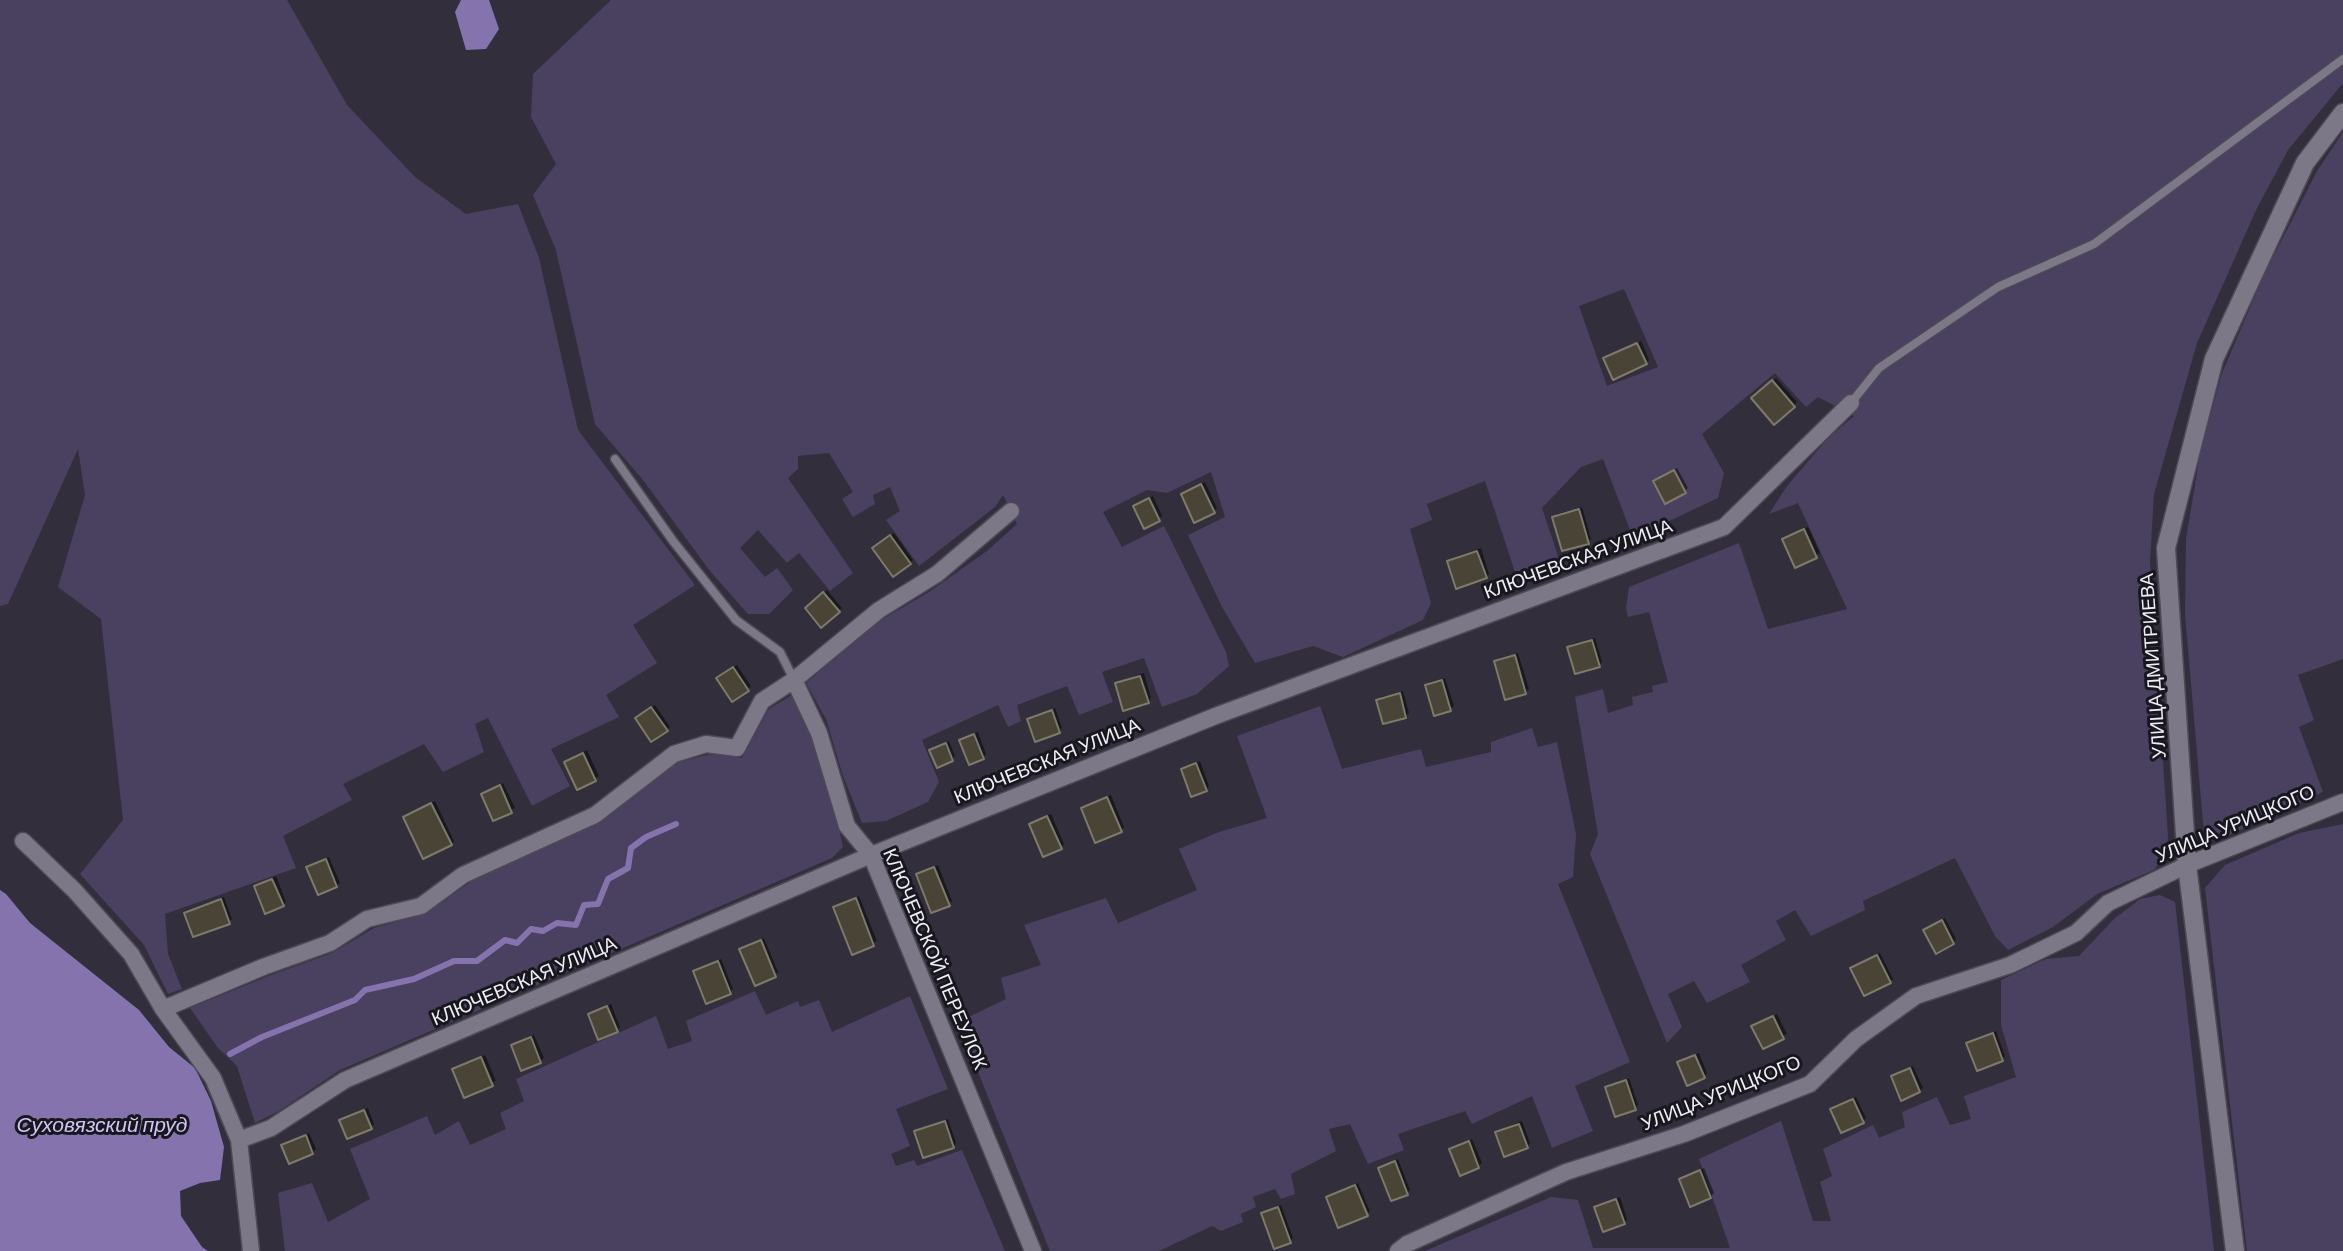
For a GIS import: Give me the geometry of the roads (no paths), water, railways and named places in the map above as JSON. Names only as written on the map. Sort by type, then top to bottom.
[{"type":"street","name":"УЛИЦА ДМИТРИЕВА","points":[[2235,1251],[2188,865],[2166,548],[2214,359],[2305,163],[2343,113]]},
{"type":"street","name":"КЛЮЧЕВСКАЯ УЛИЦА","points":[[239,1140],[271,1128],[345,1080],[871,855],[1218,715],[1724,527],[1851,403]]},
{"type":"street","points":[[163,1009],[263,967],[330,943],[367,919],[421,906],[463,875],[595,815],[674,754],[706,744],[737,748],[762,701],[794,680],[879,610],[937,574],[1012,512]]},
{"type":"street","name":"КЛЮЧЕВСКОЙ ПЕРЕУЛОК","points":[[794,680],[819,733],[847,826],[871,855],[1034,1251]]},
{"type":"street","name":"УЛИЦА УРИЦКОГО","points":[[1398,1251],[1407,1244],[1566,1172],[1684,1134],[1810,1084],[1856,1039],[1916,996],[2021,960],[2076,933],[2108,903],[2188,865],[2343,802]]},
{"type":"street","points":[[23,841],[75,891],[131,954],[163,1009],[214,1078],[239,1140],[251,1251]]},
{"type":"lane","points":[[1851,403],[1879,368],[1998,287],[2094,244],[2343,59]]},
{"type":"lane","name":"КЛЮЧЕВСКОЙ ПЕРЕУЛОК","points":[[615,459],[673,541],[736,620],[780,652],[794,680]]},
{"type":"water","points":[[461,0],[489,0],[499,29],[486,49],[466,50],[455,12]]},
{"type":"water","name":"Суховязский пруд","points":[[0,890],[30,923],[139,1010],[169,1047],[195,1068],[211,1101],[224,1147],[220,1180],[200,1183],[180,1191],[181,1216],[202,1247],[208,1251],[0,1251]]},
{"type":"waterway","points":[[230,1054],[262,1037],[355,1000],[365,990],[414,979],[454,961],[477,961],[505,940],[517,943],[531,929],[543,931],[557,923],[576,925],[584,905],[598,904],[608,879],[628,868],[631,848],[646,837],[676,824]]}]
